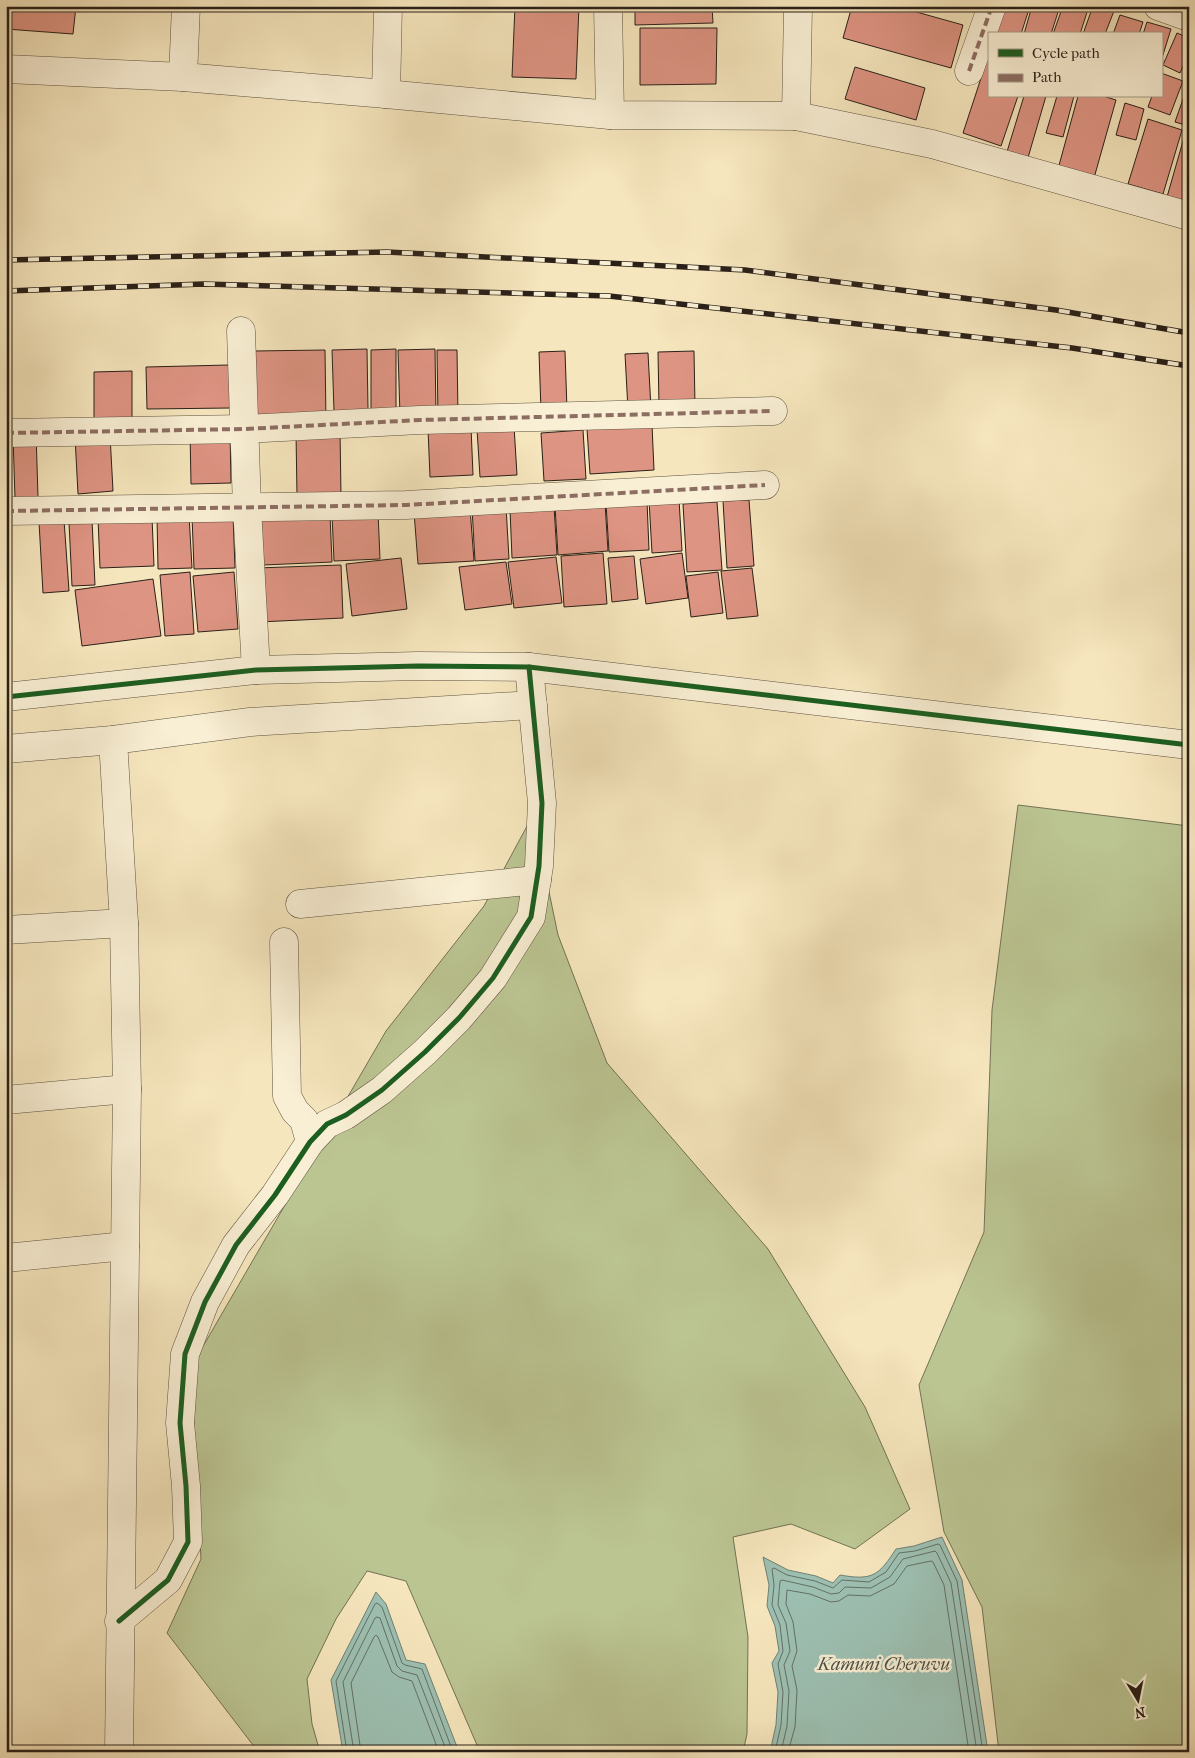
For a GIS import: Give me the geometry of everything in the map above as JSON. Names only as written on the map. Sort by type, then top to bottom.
[{"type":"street","points":[[183,78],[186,6]]},
{"type":"street","points":[[386,94],[388,6]]},
{"type":"street","points":[[608,6],[610,114]]},
{"type":"street","points":[[796,116],[798,6]]},
{"type":"street","points":[[969,71],[992,6]]},
{"type":"street","points":[[1158,6],[1189,17]]},
{"type":"street","points":[[6,69],[183,78],[610,114],[796,116],[932,144],[1189,216]]},
{"type":"street","points":[[241,332],[247,507],[256,670]]},
{"type":"street","points":[[6,433],[244,429],[420,420],[773,411]]},
{"type":"street","points":[[6,511],[406,505],[765,485]]},
{"type":"street","points":[[6,696],[256,670],[418,666],[529,667],[1189,745]]},
{"type":"street","points":[[120,1622],[168,1580],[188,1542],[186,1486],[180,1424],[185,1354],[204,1302],[236,1245],[275,1195],[310,1142],[327,1124],[382,1090],[426,1052],[459,1018],[493,978],[531,917],[539,866],[542,803],[529,667]]},
{"type":"street","points":[[6,749],[113,740],[250,722],[533,705]]},
{"type":"street","points":[[113,740],[124,923],[127,1089],[120,1622],[121,1750]]},
{"type":"street","points":[[300,904],[536,880]]},
{"type":"street","points":[[6,930],[124,923]]},
{"type":"street","points":[[284,942],[287,1096],[295,1112],[304,1120],[310,1142]]},
{"type":"street","points":[[6,1100],[127,1089]]},
{"type":"street","points":[[6,1258],[125,1246]]},
{"type":"green space","points":[[1018,805],[1189,826],[1189,1752],[999,1752],[982,1607],[944,1532],[919,1385],[984,1232],[992,1010]]},
{"type":"green space","points":[[533,815],[558,935],[607,1063],[768,1249],[865,1407],[910,1509],[855,1549],[791,1524],[733,1537],[748,1637],[747,1734],[743,1752],[480,1752],[406,1581],[367,1571],[336,1619],[307,1679],[312,1724],[320,1752],[254,1752],[253,1745],[167,1633],[201,1559],[191,1367],[386,1031],[484,906]]},
{"type":"water","name":"Kamuni Cheruvu","points":[[942,1537],[962,1580],[988,1752],[770,1752],[776,1725],[778,1692],[772,1663],[779,1651],[775,1626],[767,1606],[769,1585],[763,1557],[788,1570],[816,1576],[833,1583],[840,1575],[860,1577],[874,1574],[885,1565],[896,1549],[914,1546]]},
{"type":"water","points":[[376,1592],[386,1604],[406,1660],[425,1664],[459,1752],[343,1752],[331,1680]]},
{"type":"building","points":[[6,6],[76,6],[73,34],[6,29]]},
{"type":"building","points":[[515,6],[579,6],[576,79],[512,77]]},
{"type":"building","points":[[635,6],[712,6],[713,23],[635,25]]},
{"type":"building","points":[[852,6],[895,6],[963,25],[951,68],[843,38]]},
{"type":"building","points":[[997,6],[1030,6],[1022,32],[990,32]]},
{"type":"building","points":[[1032,6],[1060,6],[1052,32],[1025,32]]},
{"type":"building","points":[[1063,6],[1089,6],[1081,32],[1054,32]]},
{"type":"building","points":[[1093,6],[1101,6],[1114,11],[1106,32],[1084,32]]},
{"type":"building","points":[[1120,15],[1143,22],[1140,32],[1114,32]]},
{"type":"building","points":[[1147,22],[1171,29],[1162,58],[1162,32],[1144,32]]},
{"type":"building","points":[[640,28],[717,28],[716,84],[640,85]]},
{"type":"building","points":[[1177,33],[1189,38],[1189,53],[1180,73],[1163,65]]},
{"type":"building","points":[[988,60],[988,98],[1017,98],[1001,146],[963,133]]},
{"type":"building","points":[[855,67],[925,88],[916,120],[845,99]]},
{"type":"building","points":[[1162,73],[1183,81],[1170,115],[1148,107],[1151,98],[1162,98]]},
{"type":"building","points":[[1189,82],[1189,126],[1175,122]]},
{"type":"building","points":[[1023,98],[1045,98],[1027,161],[1006,155]]},
{"type":"building","points":[[1056,98],[1073,98],[1063,137],[1046,133]]},
{"type":"building","points":[[1077,98],[1110,98],[1116,100],[1094,178],[1058,169]]},
{"type":"building","points":[[1125,103],[1144,109],[1136,140],[1116,135]]},
{"type":"building","points":[[1148,119],[1182,130],[1163,194],[1128,184]]},
{"type":"building","points":[[1185,134],[1189,135],[1189,203],[1167,197]]},
{"type":"building","points":[[367,349],[368,410],[334,411],[332,350]]},
{"type":"building","points":[[396,349],[396,413],[371,413],[371,350]]},
{"type":"building","points":[[435,349],[436,415],[400,416],[398,350]]},
{"type":"building","points":[[325,350],[326,422],[255,423],[254,351]]},
{"type":"building","points":[[437,350],[457,350],[458,416],[438,417]]},
{"type":"building","points":[[565,351],[567,410],[541,411],[539,352]]},
{"type":"building","points":[[694,351],[695,406],[659,406],[658,352]]},
{"type":"building","points":[[648,353],[651,409],[628,410],[625,354]]},
{"type":"building","points":[[229,365],[230,408],[147,409],[146,367]]},
{"type":"building","points":[[132,371],[132,421],[94,421],[94,372]]},
{"type":"building","points":[[652,425],[654,470],[590,474],[587,429]]},
{"type":"building","points":[[514,426],[517,475],[480,477],[477,429]]},
{"type":"building","points":[[471,427],[473,475],[430,477],[428,429]]},
{"type":"building","points":[[583,430],[586,479],[544,481],[541,433]]},
{"type":"building","points":[[230,431],[231,483],[191,484],[190,432]]},
{"type":"building","points":[[340,431],[341,496],[297,497],[296,432]]},
{"type":"building","points":[[36,433],[38,497],[15,498],[13,435]]},
{"type":"building","points":[[110,435],[113,491],[78,494],[75,437]]},
{"type":"building","points":[[679,499],[682,551],[652,553],[649,500]]},
{"type":"building","points":[[749,500],[754,566],[727,568],[723,501]]},
{"type":"building","points":[[647,501],[649,550],[609,552],[606,503]]},
{"type":"building","points":[[717,502],[722,570],[687,572],[683,504]]},
{"type":"building","points":[[605,503],[608,551],[558,555],[555,506]]},
{"type":"building","points":[[506,506],[509,559],[475,561],[472,508]]},
{"type":"building","points":[[554,506],[557,555],[512,558],[510,509]]},
{"type":"building","points":[[470,508],[474,561],[418,564],[414,512]]},
{"type":"building","points":[[378,512],[380,559],[334,561],[332,514]]},
{"type":"building","points":[[189,515],[192,568],[158,569],[157,516]]},
{"type":"building","points":[[233,515],[235,568],[194,569],[192,516]]},
{"type":"building","points":[[330,515],[332,562],[263,565],[261,518]]},
{"type":"building","points":[[152,517],[154,566],[100,568],[98,518]]},
{"type":"building","points":[[64,520],[69,591],[43,593],[39,522]]},
{"type":"building","points":[[92,520],[95,585],[72,586],[69,522]]},
{"type":"building","points":[[603,553],[607,604],[564,607],[561,556]]},
{"type":"building","points":[[682,553],[688,598],[646,604],[640,559]]},
{"type":"building","points":[[634,556],[638,599],[612,602],[608,558]]},
{"type":"building","points":[[556,557],[562,603],[514,608],[508,562]]},
{"type":"building","points":[[401,558],[407,609],[352,616],[346,564]]},
{"type":"building","points":[[506,562],[512,604],[465,610],[459,567]]},
{"type":"building","points":[[341,565],[343,618],[259,622],[257,568]]},
{"type":"building","points":[[752,568],[758,616],[727,619],[721,571]]},
{"type":"building","points":[[190,572],[194,634],[165,636],[160,575]]},
{"type":"building","points":[[234,572],[238,629],[198,632],[193,576]]},
{"type":"building","points":[[718,572],[723,613],[691,617],[686,576]]},
{"type":"building","points":[[153,579],[161,636],[82,646],[75,590]]},
{"type":"railway","points":[[6,260],[387,252],[745,270],[1056,310],[1189,333]]},
{"type":"railway","points":[[6,291],[204,284],[609,296],[1072,348],[1189,366]]},
{"type":"marked path","points":[[969,71],[992,6]]},
{"type":"marked path","points":[[6,433],[244,429],[420,420],[773,411]]},
{"type":"marked path","points":[[6,511],[406,505],[765,485]]},
{"type":"cycle path","points":[[6,697],[256,670],[418,666],[529,667],[1189,745]]},
{"type":"cycle path","points":[[119,1621],[168,1580],[188,1542],[186,1486],[180,1423],[185,1354],[205,1302],[236,1245],[275,1195],[310,1142],[327,1124],[346,1115],[382,1090],[425,1052],[459,1018],[493,978],[531,917],[539,866],[542,803],[529,667]]}]
